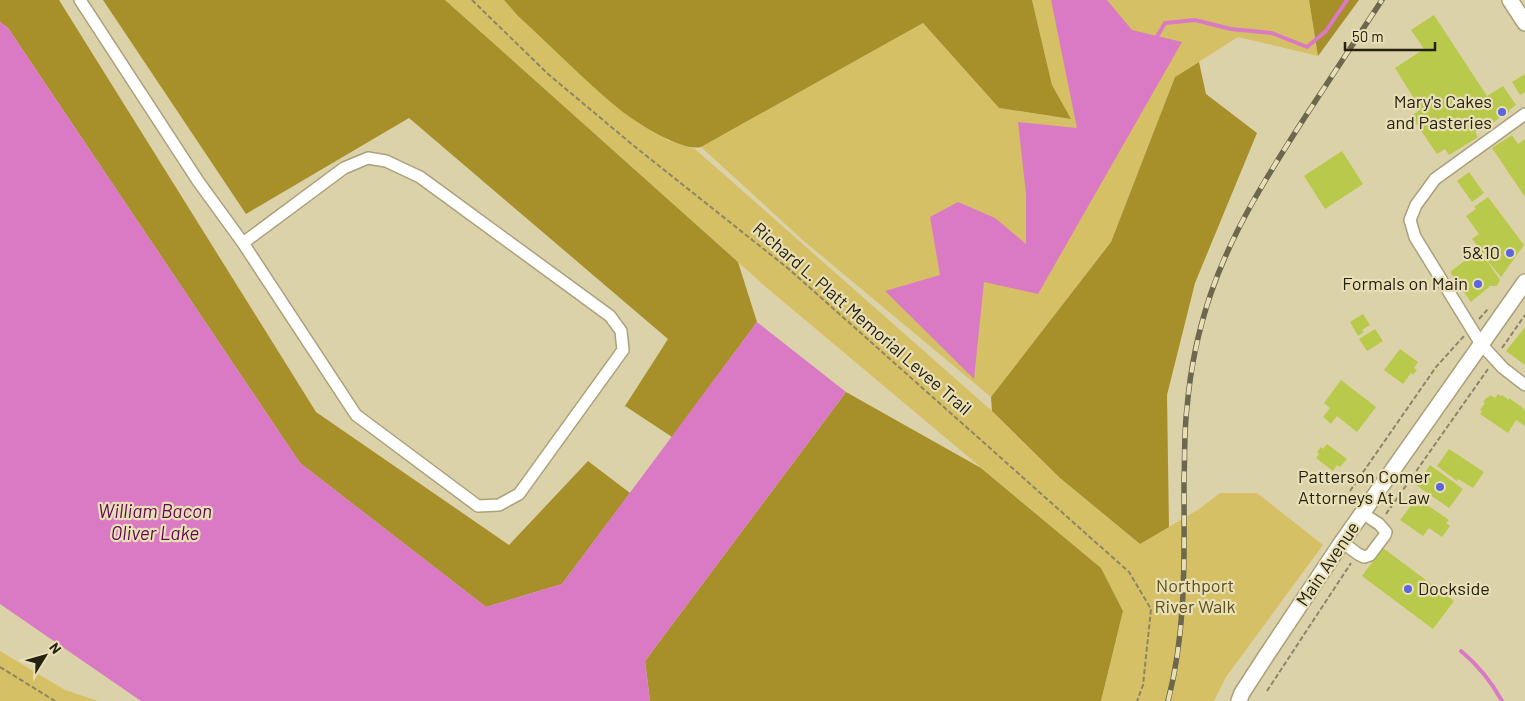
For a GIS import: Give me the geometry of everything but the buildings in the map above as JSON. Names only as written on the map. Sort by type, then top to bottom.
[{"type":"main road","points":[[1510,0],[1525,23]]},
{"type":"main road","name":"Main Avenue","points":[[1239,701],[1242,693],[1342,542],[1525,282]]},
{"type":"street","points":[[80,0],[198,181],[243,243],[356,415],[478,506],[499,505],[519,494],[623,350],[621,331],[610,316],[420,177],[386,161],[368,158],[344,168],[243,243]]},
{"type":"street","points":[[1525,114],[1435,179],[1417,203],[1410,220],[1415,237],[1481,344],[1503,368],[1525,384]]},
{"type":"street","points":[[1342,542],[1364,557],[1370,555],[1385,536],[1386,532],[1379,524],[1362,513]]},
{"type":"path","name":"Richard L. Platt Memorial Levee Trail","points":[[472,0],[548,74],[634,146],[790,270],[1129,572],[1151,610],[1143,685],[1137,701]]},
{"type":"path","points":[[1350,491],[1436,367],[1488,309]]},
{"type":"path","points":[[1379,524],[1525,316]]},
{"type":"path","points":[[1267,691],[1342,575],[1358,554]]},
{"type":"path","points":[[0,666],[55,701]]},
{"type":"green space","name":"Northport River Walk","points":[[445,0],[504,0],[517,15],[667,140],[695,149],[992,411],[1060,478],[1140,544],[1199,509],[1220,493],[1257,493],[1323,545],[1226,677],[1214,701],[1101,701],[1123,611],[1101,568],[767,288]]},
{"type":"green space","points":[[1032,0],[1309,0],[1318,56],[1238,37],[1175,77],[1111,242],[991,397],[805,242],[701,147],[923,23],[999,108],[1070,119],[1052,85]]},
{"type":"green space","points":[[0,651],[65,690],[98,701],[0,701]]},
{"type":"shaded area","points":[[0,0],[59,0],[316,412],[509,545],[588,461],[630,493],[562,584],[486,607],[300,463],[8,28],[0,22]]},
{"type":"shaded area","points":[[103,0],[445,0],[738,262],[757,322],[672,437],[625,406],[668,339],[409,118],[246,214]]},
{"type":"shaded area","points":[[504,0],[1032,0],[1052,85],[1071,119],[999,108],[923,23],[701,147],[682,145],[659,135],[619,109],[580,75],[517,15]]},
{"type":"shaded area","points":[[1309,0],[1359,0],[1318,56]]},
{"type":"shaded area","points":[[1199,62],[1206,94],[1257,133],[1195,283],[1167,395],[1169,527],[1140,544],[1060,478],[992,411],[991,397],[1111,242],[1175,77]]},
{"type":"shaded area","points":[[846,392],[981,468],[1101,568],[1123,611],[1101,701],[650,701],[645,661]]},
{"type":"water","points":[[1051,0],[1107,0],[1132,30],[1182,42],[1038,294],[984,282],[974,379],[885,291],[940,275],[930,217],[958,202],[995,218],[1026,244],[1026,194],[1018,122],[1077,128]]},
{"type":"water","name":"William Bacon Oliver Lake","points":[[0,22],[8,28],[300,463],[486,607],[562,584],[757,322],[846,392],[645,661],[650,701],[141,701],[0,604]]},
{"type":"waterway","points":[[1155,40],[1165,23],[1195,20],[1231,29],[1272,33],[1307,47],[1326,31],[1347,0]]},
{"type":"waterway","points":[[1461,651],[1484,674],[1502,701]]},
{"type":"railway","points":[[1168,701],[1179,646],[1183,591],[1185,435],[1188,394],[1199,335],[1207,306],[1230,246],[1265,180],[1382,0]]},
{"type":"place","name":"Mary's Cakes and Pasteries","points":[[1502,112]]},
{"type":"place","name":"5&10","points":[[1510,253]]},
{"type":"place","name":"Formals on Main","points":[[1478,284]]},
{"type":"place","name":"Patterson Comer Attorneys At Law","points":[[1440,487]]},
{"type":"place","name":"Dockside","points":[[1408,589]]}]
